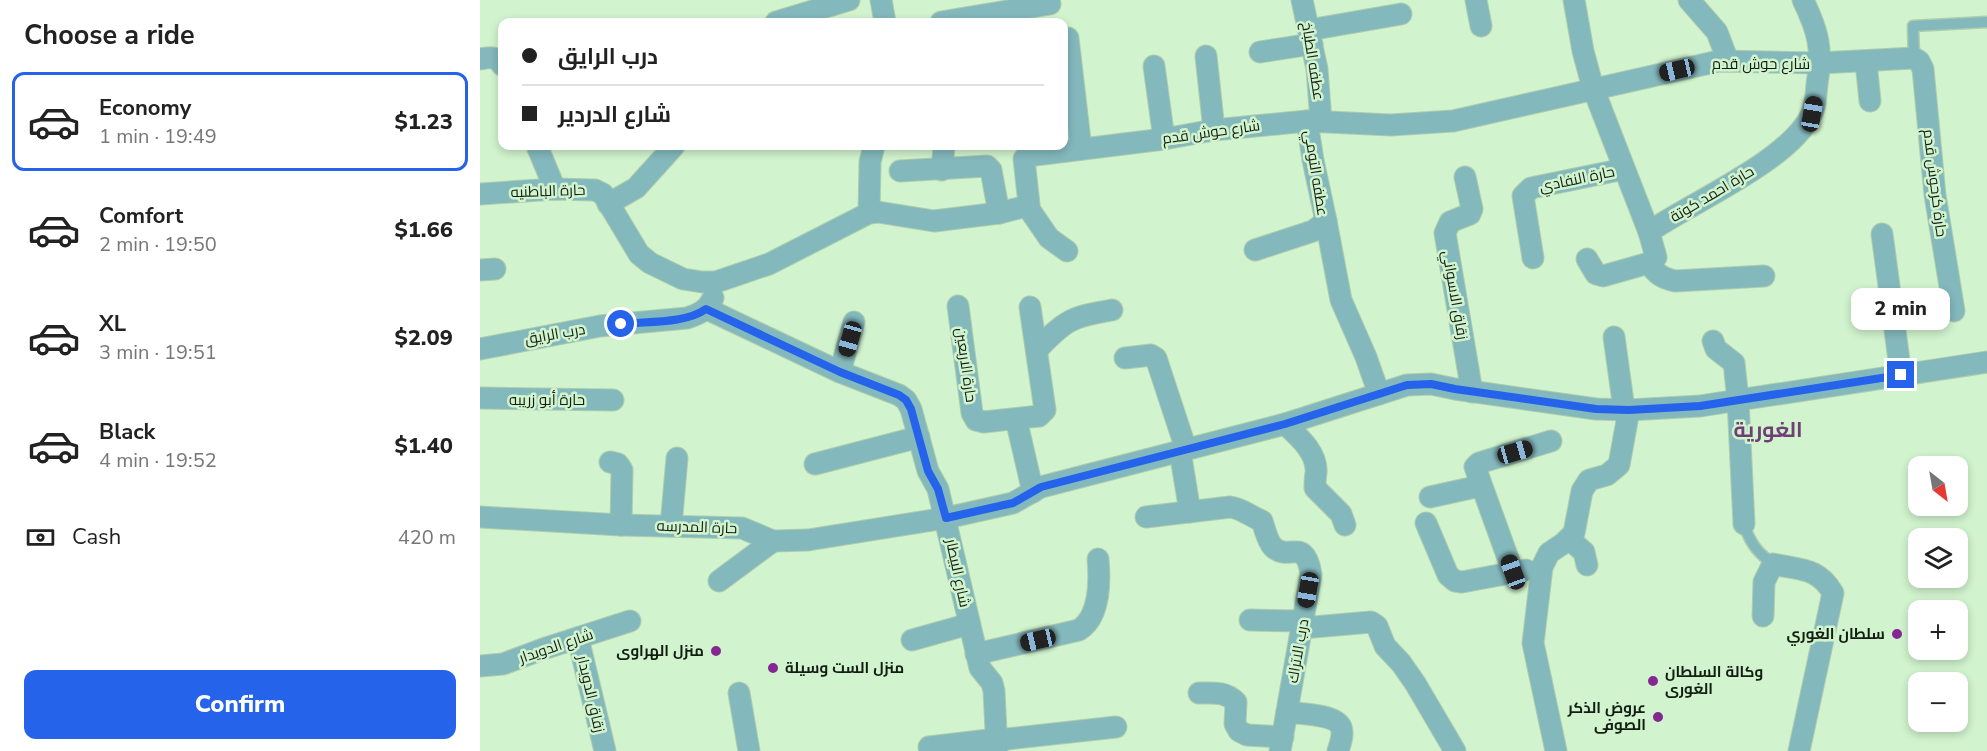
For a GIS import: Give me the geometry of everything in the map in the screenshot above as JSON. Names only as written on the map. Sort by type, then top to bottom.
[{"type":"street","points":[[794,18],[849,0]]},
{"type":"street","points":[[881,0],[884,18]]},
{"type":"street","name":"عطفه الطباخ","points":[[1302,0],[1317,69],[1314,121]]},
{"type":"street","points":[[1476,0],[1481,26]]},
{"type":"street","points":[[1574,0],[1583,51],[1593,88],[1649,232],[1656,257],[1649,263],[1603,276],[1596,274],[1587,259]]},
{"type":"street","points":[[1689,0],[1717,32],[1728,61]]},
{"type":"street","name":"حارة احمد كوتة","points":[[1649,232],[1772,157],[1796,135],[1812,114],[1820,63],[1820,46],[1815,27],[1803,0]]},
{"type":"street","points":[[973,18],[1050,4]]},
{"type":"street","points":[[1260,52],[1401,14]]},
{"type":"street","points":[[1068,38],[1081,149]]},
{"type":"street","points":[[1206,56],[1214,130]]},
{"type":"street","name":"شارع حوش قدم","points":[[1027,206],[1029,204],[1025,157],[1164,139],[1214,130],[1314,121],[1391,125],[1452,121],[1719,61],[1820,63],[1914,58]]},
{"type":"street","name":"حارة كرحوش قدم","points":[[1914,58],[1919,61],[1923,69],[1935,195],[1954,311]]},
{"type":"street","points":[[1866,62],[1870,101]]},
{"type":"street","points":[[1154,66],[1164,139]]},
{"type":"street","name":"عطفه التومي","points":[[1254,250],[1313,231],[1326,221],[1313,160],[1314,121]]},
{"type":"street","points":[[539,150],[555,189]]},
{"type":"street","points":[[670,150],[636,188],[608,204],[639,254],[650,263],[683,279],[716,282],[769,264],[869,213],[878,212],[934,221],[999,213],[1027,206],[1049,238],[1067,251]]},
{"type":"street","points":[[869,213],[870,162],[873,150]]},
{"type":"street","points":[[942,170],[944,150]]},
{"type":"street","points":[[900,171],[989,168],[999,213]]},
{"type":"street","name":"حارة النفادي","points":[[1533,258],[1523,196],[1527,191],[1531,188],[1624,169]]},
{"type":"street","name":"زقاق الاسواني","points":[[1465,177],[1473,208],[1470,214],[1450,222],[1445,233],[1472,392]]},
{"type":"street","name":"حارة الباطنيه","points":[[480,194],[595,189],[603,194],[608,204]]},
{"type":"street","points":[[1326,221],[1341,300],[1366,357],[1379,394]]},
{"type":"street","points":[[1882,234],[1901,375]]},
{"type":"street","points":[[1649,263],[1663,278],[1675,282],[1764,276]]},
{"type":"street","points":[[706,309],[715,295],[716,282]]},
{"type":"street","name":"حارة الاربعين","points":[[958,306],[972,413],[976,420],[984,422],[1039,416],[1045,410],[1030,307]]},
{"type":"street","name":"درب الرايق","points":[[480,349],[600,326],[687,318],[698,315],[706,309]]},
{"type":"street","name":"شارع البيطار","points":[[706,309],[840,372],[880,387],[906,400],[920,437],[928,471],[938,489],[980,668],[992,683],[1001,743]]},
{"type":"street","points":[[1037,350],[1068,321],[1112,310]]},
{"type":"street","points":[[840,372],[854,322]]},
{"type":"street","points":[[1556,751],[1533,643],[1542,567],[1549,553],[1569,539],[1574,532],[1585,484],[1588,480],[1606,475],[1619,465],[1626,409],[1614,337]]},
{"type":"street","points":[[1713,341],[1716,349],[1734,363],[1744,524]]},
{"type":"street","points":[[1125,358],[1151,355],[1156,358],[1183,450],[1190,512]]},
{"type":"street","name":"حارة المدرسه","points":[[480,517],[621,525],[742,528],[773,541],[808,540],[946,518],[1013,503],[1041,487],[1285,424],[1407,385],[1431,384],[1596,409],[1626,409],[1700,406],[1987,362]]},
{"type":"street","name":"حارة أبو زريبه","points":[[480,398],[614,400]]},
{"type":"street","points":[[1016,420],[1033,492]]},
{"type":"street","points":[[1285,424],[1306,444],[1316,473],[1315,488],[1341,514],[1345,525]]},
{"type":"street","points":[[815,464],[920,437]]},
{"type":"street","points":[[1513,572],[1475,467],[1479,463],[1551,441]]},
{"type":"street","points":[[671,526],[676,458]]},
{"type":"street","points":[[610,462],[618,464],[622,470],[621,525]]},
{"type":"street","points":[[1430,497],[1480,486]]},
{"type":"street","name":"درب الاتراك","points":[[1146,518],[1230,507],[1239,508],[1245,514],[1262,521],[1272,546],[1280,551],[1295,551],[1309,560],[1311,574],[1281,744]]},
{"type":"street","points":[[1426,523],[1448,575],[1455,581],[1462,582],[1542,567]]},
{"type":"street","points":[[1569,539],[1584,552],[1587,565]]},
{"type":"street","points":[[719,580],[773,541]]},
{"type":"street","points":[[976,654],[1079,630],[1088,625],[1094,614],[1099,571],[1098,559]]},
{"type":"street","points":[[1763,616],[1764,582],[1773,564],[1816,573],[1827,582],[1833,592],[1799,751]]},
{"type":"street","points":[[1250,620],[1302,625],[1371,622],[1377,626],[1385,646],[1415,683],[1455,751]]},
{"type":"street","name":"شارع الدويدار","points":[[480,666],[503,664],[630,621]]},
{"type":"street","points":[[912,639],[969,624]]},
{"type":"street","name":"زقاق الدويدار","points":[[578,638],[605,751]]},
{"type":"street","points":[[738,693],[749,751]]},
{"type":"street","points":[[1199,693],[1223,693],[1231,697],[1236,702],[1236,724],[1239,731],[1281,744]]},
{"type":"street","points":[[1287,712],[1327,717],[1336,722],[1341,726],[1342,735],[1338,751]]},
{"type":"street","points":[[929,747],[1001,743],[1116,727]]},
{"type":"lane","points":[[1914,58],[1913,26],[1987,22]]},
{"type":"lane","points":[[1744,524],[1749,539],[1758,553],[1773,564]]},
{"type":"place","name":"سلطان الغوري","points":[[1897,634]]},
{"type":"place","name":"منزل الهراوى","points":[[716,651]]},
{"type":"place","name":"منزل الست وسيلة","points":[[773,668]]},
{"type":"place","name":"وكالة السلطان الغورى","points":[[1653,681]]},
{"type":"place","name":"عروض الذكر الصوفى","points":[[1658,717]]},
{"type":"district","name":"الغورية","points":[[1768,430]]},
{"type":"route","points":[[621,324],[687,318],[698,315],[706,309],[840,372],[899,395],[906,400],[911,409],[928,471],[938,489],[946,518],[1013,503],[1041,487],[1285,424],[1407,385],[1431,384],[1596,409],[1629,410],[1700,406],[1901,375]]}]
